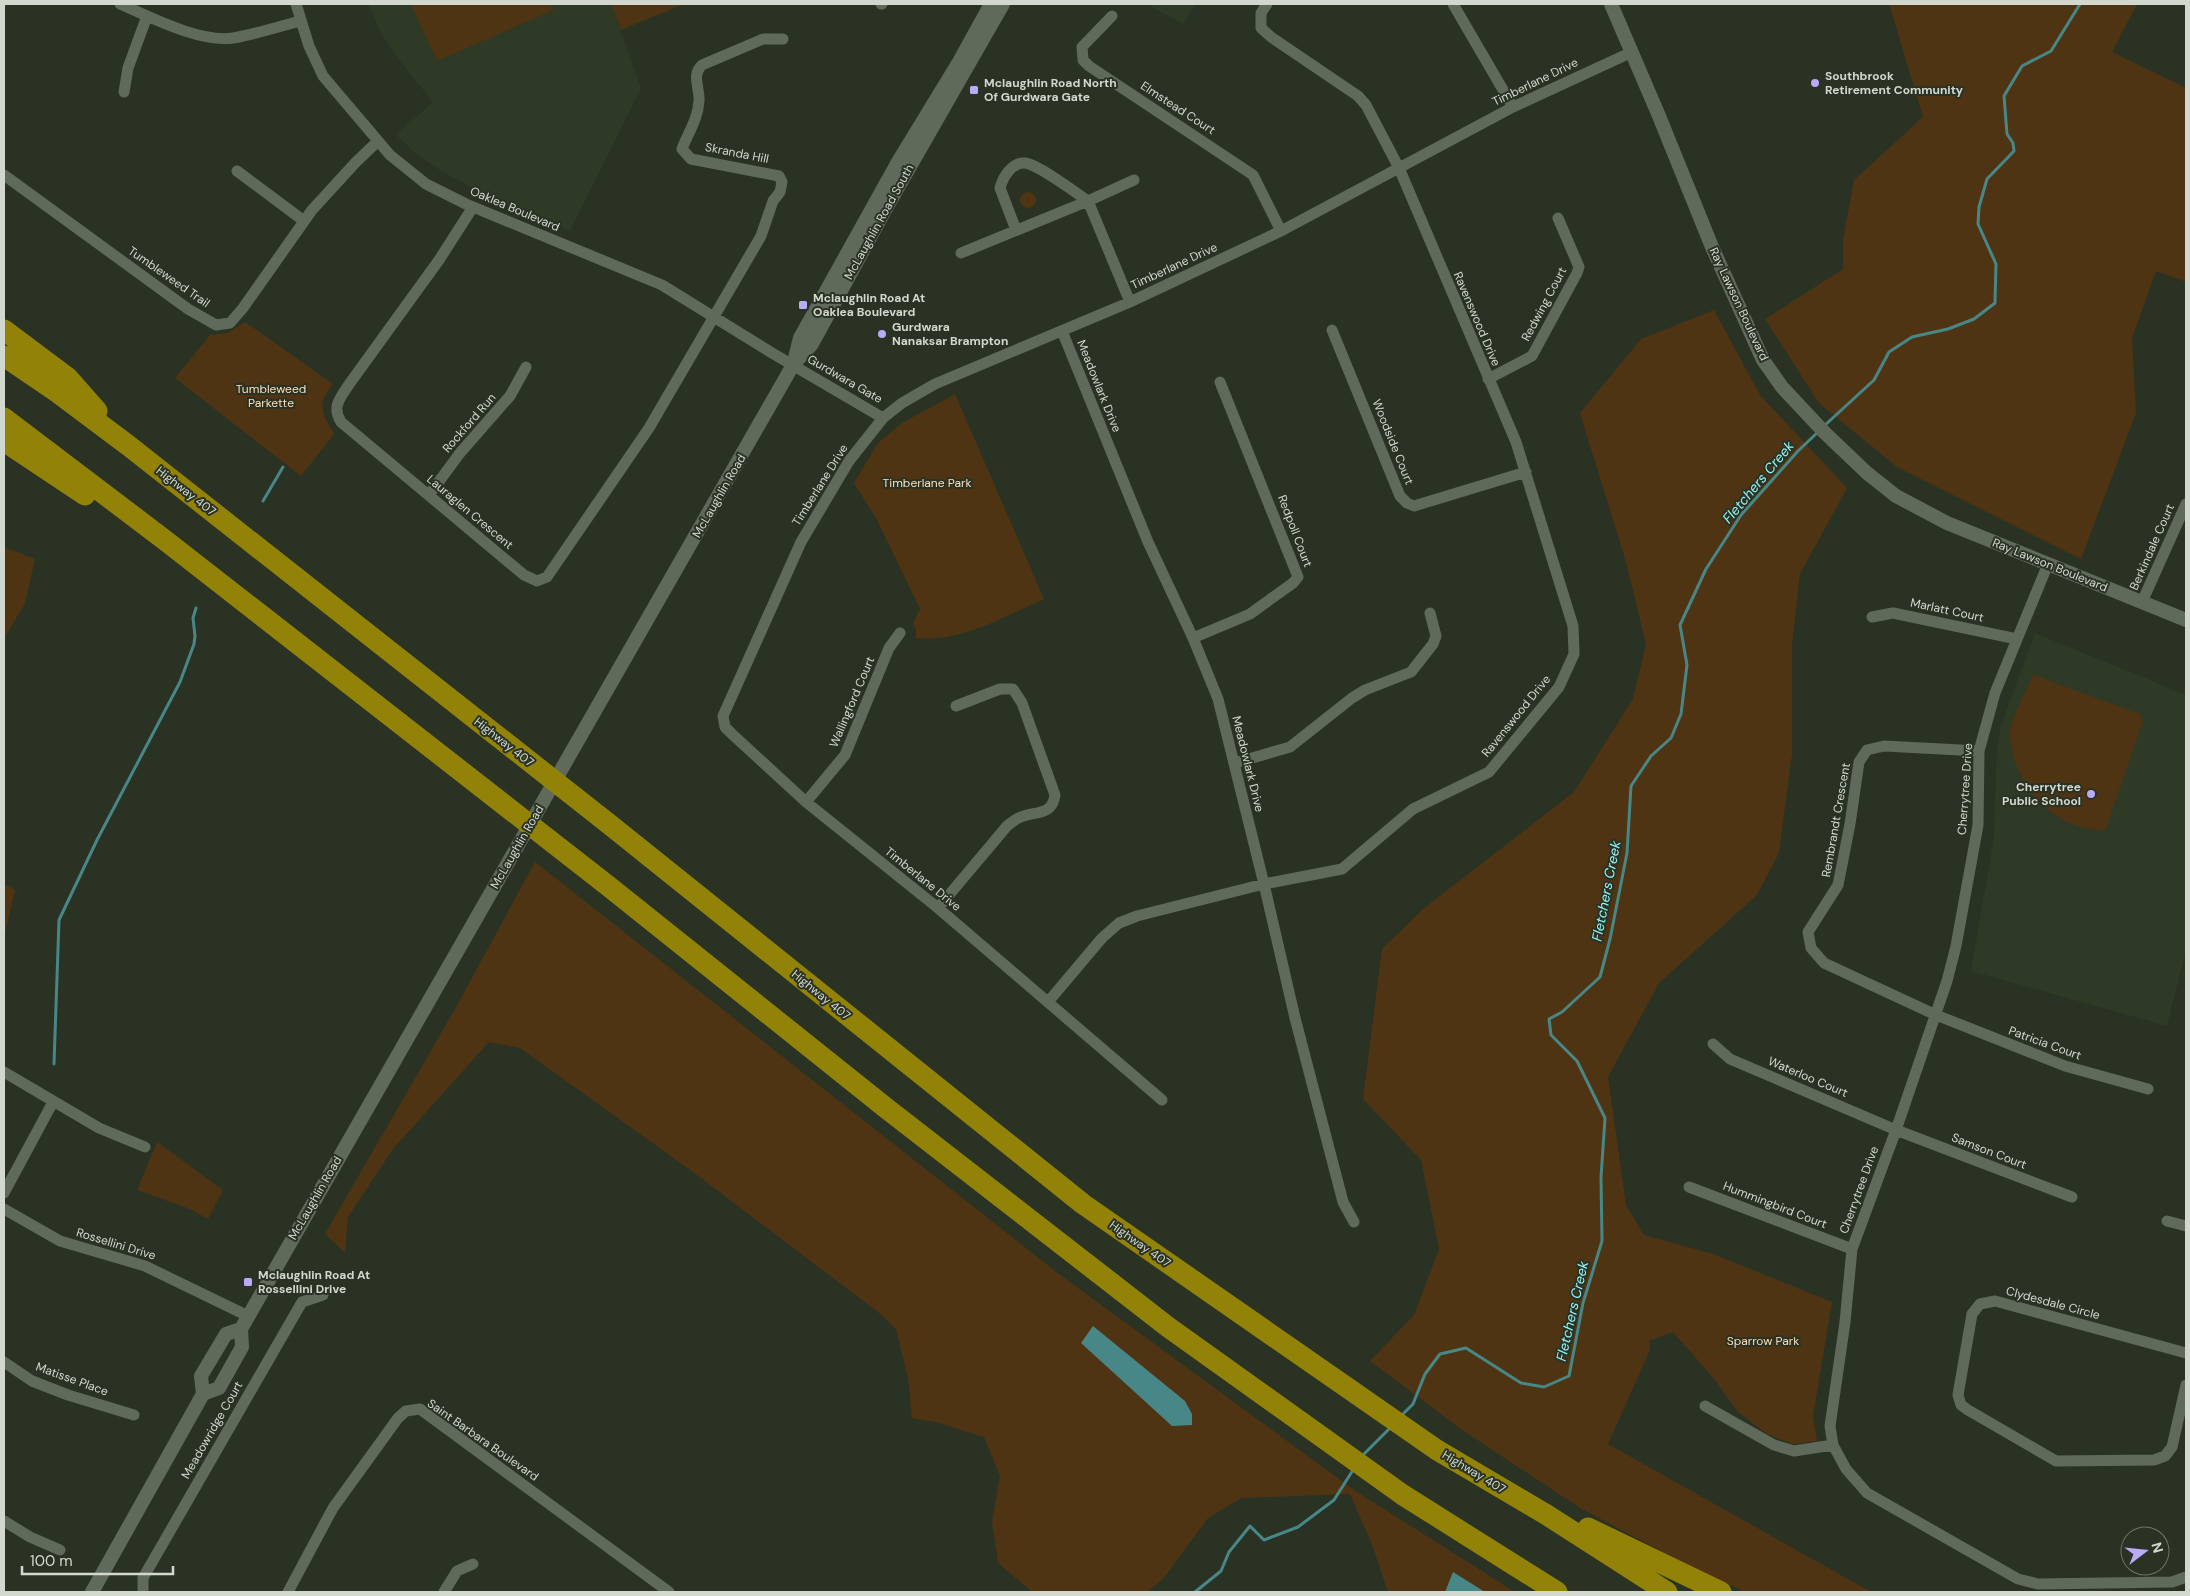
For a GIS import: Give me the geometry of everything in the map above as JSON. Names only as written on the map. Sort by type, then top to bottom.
[{"type":"highway","points":[[4,330],[68,378],[129,446]]},
{"type":"highway","name":"Highway 407","points":[[4,356],[57,392],[129,446],[609,824],[1083,1204],[1437,1450],[1547,1515],[1667,1592]]},
{"type":"highway","points":[[4,418],[166,541],[607,885],[894,1114],[1152,1315],[1336,1449],[1403,1495],[1557,1592]]},
{"type":"highway","points":[[4,441],[127,523],[166,541]]},
{"type":"highway","points":[[1547,1515],[1578,1523],[1721,1592]]},
{"type":"street","points":[[120,4],[165,25],[202,35],[231,38],[300,21]]},
{"type":"street","name":"Oaklea Boulevard","points":[[296,4],[309,46],[323,76],[377,142],[402,166],[426,184],[473,207],[662,285],[793,365]]},
{"type":"street","name":"McLaughlin Road South","points":[[793,365],[800,338],[898,162],[959,62],[991,4]]},
{"type":"street","name":"McLaughlin Road South","points":[[793,365],[812,344],[888,204],[1003,4]]},
{"type":"street","name":"Ravenswood Drive","points":[[1048,1002],[1102,938],[1119,923],[1137,916],[1264,884],[1342,869],[1413,809],[1489,772],[1559,687],[1574,654],[1573,626],[1516,442],[1399,168],[1366,105],[1358,96],[1271,37],[1261,28],[1262,13],[1267,4]]},
{"type":"street","points":[[1453,4],[1513,107]]},
{"type":"street","name":"Ray Lawson Boulevard","points":[[1610,4],[1632,52],[1712,247],[1763,360],[1782,387],[1867,473],[1911,505],[1948,523],[2186,620]]},
{"type":"street","points":[[124,92],[128,68],[146,16]]},
{"type":"street","name":"Elmstead Court","points":[[1112,16],[1082,47],[1083,60],[1089,66],[1253,175],[1281,230]]},
{"type":"street","name":"Skranda Hill","points":[[714,316],[761,236],[774,201],[780,192],[782,182],[779,176],[769,172],[760,174],[691,159],[685,154],[682,149],[695,120],[700,102],[695,75],[697,69],[702,65],[763,39],[783,39]]},
{"type":"street","name":"Timberlane Drive","points":[[1162,1100],[938,908],[806,802],[725,727],[723,716],[801,542],[844,467],[883,418],[902,403],[935,384],[1130,302],[1281,230],[1513,107],[1632,52]]},
{"type":"street","name":"Tumbleweed Trail","points":[[4,175],[188,309],[216,325],[230,323],[243,308],[312,210],[377,142]]},
{"type":"street","points":[[1016,230],[1000,188],[1003,178],[1011,169],[1019,164],[1034,166],[1088,201],[1130,302]]},
{"type":"street","points":[[237,171],[304,221]]},
{"type":"street","points":[[961,253],[1134,180]]},
{"type":"street","name":"Lauraglen Crescent","points":[[473,207],[439,260],[336,404],[336,414],[341,422],[524,575],[537,581],[547,577],[649,428],[714,316]]},
{"type":"street","name":"Redwing Court","points":[[1488,379],[1532,356],[1577,273],[1579,267],[1558,218]]},
{"type":"street","name":"Woodside Court","points":[[1332,330],[1400,496],[1407,503],[1414,506],[1526,472]]},
{"type":"street","name":"Meadowlark Drive","points":[[1062,331],[1148,542],[1193,638],[1218,699],[1295,1018],[1343,1202],[1354,1222]]},
{"type":"street","name":"Gurdwara Gate","points":[[793,365],[883,418]]},
{"type":"street","name":"McLaughlin Road","points":[[203,1394],[219,1388],[242,1347],[241,1329],[248,1316],[793,365]]},
{"type":"street","name":"Rockford Run","points":[[429,496],[460,452],[510,396],[526,367]]},
{"type":"street","name":"Redpoll Court","points":[[1193,638],[1250,614],[1294,583],[1298,577],[1220,382]]},
{"type":"street","name":"Berkindale Court","points":[[2142,602],[2186,504]]},
{"type":"street","name":"Cherrytree Drive","points":[[2048,564],[1995,693],[1979,750],[1978,825],[1956,946],[1936,1015],[1852,1249],[1845,1322],[1830,1426],[1833,1445],[1846,1469],[1867,1493],[2018,1579],[2038,1584],[2172,1582],[2186,1577]]},
{"type":"street","points":[[1234,763],[1290,747],[1352,698],[1365,690],[1411,672],[1433,644],[1436,636],[1430,613]]},
{"type":"street","name":"Marlatt Court","points":[[1872,617],[1893,613],[2017,639]]},
{"type":"street","name":"Wallingford Court","points":[[806,802],[845,755],[889,648],[900,633]]},
{"type":"street","points":[[938,908],[1007,826],[1022,816],[1048,809],[1054,803],[1055,795],[1022,703],[1013,689],[1000,690],[956,706]]},
{"type":"street","name":"Rembrandt Crescent","points":[[1936,1015],[1824,963],[1811,948],[1808,932],[1838,884],[1850,824],[1859,762],[1867,750],[1884,746],[1979,750]]},
{"type":"street","name":"Patricia Court","points":[[1936,1015],[2065,1066],[2148,1089]]},
{"type":"street","name":"Waterloo Court","points":[[1713,1044],[1730,1059],[1896,1130]]},
{"type":"street","points":[[4,1072],[99,1128],[144,1147]]},
{"type":"street","points":[[4,1193],[53,1102]]},
{"type":"street","name":"Samson Court","points":[[1896,1130],[2072,1197]]},
{"type":"street","name":"Hummingbird Court","points":[[1689,1187],[1852,1249]]},
{"type":"street","name":"Rossellini Drive","points":[[4,1209],[60,1241],[145,1266],[248,1316]]},
{"type":"street","points":[[2167,1221],[2186,1226]]},
{"type":"street","name":"Meadowridge Court","points":[[143,1592],[143,1578],[302,1302],[323,1295]]},
{"type":"street","name":"Clydesdale Circle","points":[[2186,1353],[1995,1301],[1980,1304],[1972,1314],[1958,1395],[1961,1405],[1968,1410],[2056,1461],[2154,1460],[2165,1456],[2172,1447],[2186,1385]]},
{"type":"street","name":"McLaughlin Road","points":[[92,1592],[203,1394],[201,1376],[226,1334],[241,1329]]},
{"type":"street","name":"Matisse Place","points":[[4,1362],[32,1381],[68,1395],[134,1415]]},
{"type":"street","points":[[1705,1406],[1774,1445],[1794,1451],[1833,1445]]},
{"type":"street","name":"Saint Barbara Boulevard","points":[[288,1592],[333,1508],[398,1418],[406,1411],[420,1409],[669,1592]]},
{"type":"street","points":[[4,1521],[30,1537],[60,1550]]},
{"type":"street","points":[[444,1592],[457,1571],[473,1564]]},
{"type":"shaded area","points":[[368,4],[611,4],[641,88],[570,231],[500,201],[444,173],[415,153],[396,135],[433,102],[400,61],[381,33]]},
{"type":"shaded area","points":[[1147,4],[1195,4],[1183,24]]},
{"type":"shaded area","name":"Cherrytree Public School","points":[[2035,633],[2186,695],[2186,950],[2167,1026],[1971,971],[1994,837],[1997,750],[2001,725]]},
{"type":"green space","points":[[411,4],[551,4],[553,10],[437,61]]},
{"type":"green space","points":[[611,4],[684,4],[621,30]]},
{"type":"green space","points":[[1889,4],[2137,4],[2112,52],[2186,88],[2186,282],[2156,271],[2132,338],[2136,413],[2081,559],[1897,467],[1819,403],[1765,319],[1843,269],[1843,240],[1854,180],[1923,117]]},
{"type":"green space","points":[[1028,192],[1034,194],[1036,200],[1034,206],[1028,208],[1022,206],[1020,200],[1022,194]]},
{"type":"green space","name":"Sparrow Park","points":[[1714,310],[1760,395],[1847,488],[1800,574],[1792,646],[1792,754],[1779,853],[1757,895],[1659,983],[1608,1077],[1626,1205],[1644,1235],[1713,1254],[1832,1302],[1813,1416],[1817,1441],[1793,1444],[1767,1434],[1738,1412],[1715,1380],[1673,1332],[1649,1341],[1650,1350],[1608,1444],[1871,1592],[1745,1592],[1689,1566],[1580,1508],[1461,1429],[1370,1361],[1414,1315],[1439,1249],[1421,1160],[1363,1099],[1382,949],[1423,909],[1574,792],[1633,699],[1646,644],[1626,562],[1580,413],[1641,339]]},
{"type":"green space","name":"Tumbleweed Parkette","points":[[245,322],[333,384],[324,398],[323,409],[326,420],[334,434],[301,476],[175,378],[210,335],[228,333]]},
{"type":"green space","name":"Timberlane Park","points":[[955,394],[1044,599],[982,627],[966,632],[933,638],[916,638],[916,629],[913,623],[920,609],[877,520],[854,483],[878,443],[902,423]]},
{"type":"green space","points":[[4,547],[35,559],[25,603],[4,639]]},
{"type":"green space","points":[[2033,675],[2140,714],[2143,721],[2105,831],[2075,825],[2062,819],[2038,800],[2021,775],[2011,747],[2010,732],[2016,712]]},
{"type":"green space","points":[[535,862],[1059,1274],[1354,1490],[1515,1592],[1388,1592],[1373,1547],[1350,1494],[1241,1498],[1208,1518],[1163,1579],[1147,1592],[1032,1592],[998,1563],[992,1522],[1000,1476],[984,1437],[935,1422],[912,1418],[908,1378],[896,1329],[878,1312],[697,1175],[520,1048],[489,1042],[393,1149],[348,1217],[345,1253],[325,1234],[455,1009]]},
{"type":"green space","points":[[4,884],[15,890],[4,938]]},
{"type":"green space","points":[[157,1142],[223,1190],[208,1219],[190,1209],[137,1190]]},
{"type":"water","points":[[1093,1326],[1185,1401],[1192,1414],[1192,1425],[1172,1426],[1081,1343]]},
{"type":"water","points":[[1453,1572],[1485,1592],[1445,1592]]},
{"type":"waterway","name":"Fletchers Creek","points":[[1824,426],[1874,380],[1889,352],[1912,337],[1948,329],[1974,319],[1995,303],[1996,264],[1978,224],[1979,207],[1987,179],[2014,151],[2013,143],[2007,134],[2004,96],[2022,66],[2051,51],[2080,4]]},
{"type":"waterway","name":"Fletchers Creek","points":[[1402,1415],[1413,1404],[1425,1374],[1440,1354],[1466,1348],[1521,1383],[1544,1387],[1569,1376],[1583,1303],[1602,1241],[1601,1177],[1605,1118],[1577,1061],[1551,1035],[1549,1019],[1562,1012],[1600,977],[1610,939],[1627,853],[1631,786],[1651,756],[1671,738],[1681,714],[1687,665],[1680,625],[1706,569],[1741,515],[1798,451],[1818,432]]},
{"type":"waterway","points":[[263,501],[283,467]]},
{"type":"waterway","points":[[54,1064],[59,920],[97,840],[180,682],[194,644],[193,618],[196,608]]},
{"type":"waterway","name":"Fletchers Creek","points":[[1362,1456],[1391,1427]]},
{"type":"waterway","name":"Fletchers Creek","points":[[1195,1592],[1221,1571],[1229,1552],[1250,1526],[1264,1540],[1298,1527],[1334,1500],[1353,1470]]},
{"type":"place","name":"Southbrook Retirement Community","points":[[1815,83]]},
{"type":"place","name":"Mclaughlin Road North Of Gurdwara Gate","points":[[974,90]]},
{"type":"place","name":"Mclaughlin Road At Oaklea Boulevard","points":[[803,305]]},
{"type":"place","name":"Gurdwara Nanaksar Brampton","points":[[882,334]]},
{"type":"place","name":"Cherrytree Public School","points":[[2091,794]]},
{"type":"place","name":"Mclaughlin Road At Rossellini Drive","points":[[248,1282]]}]
